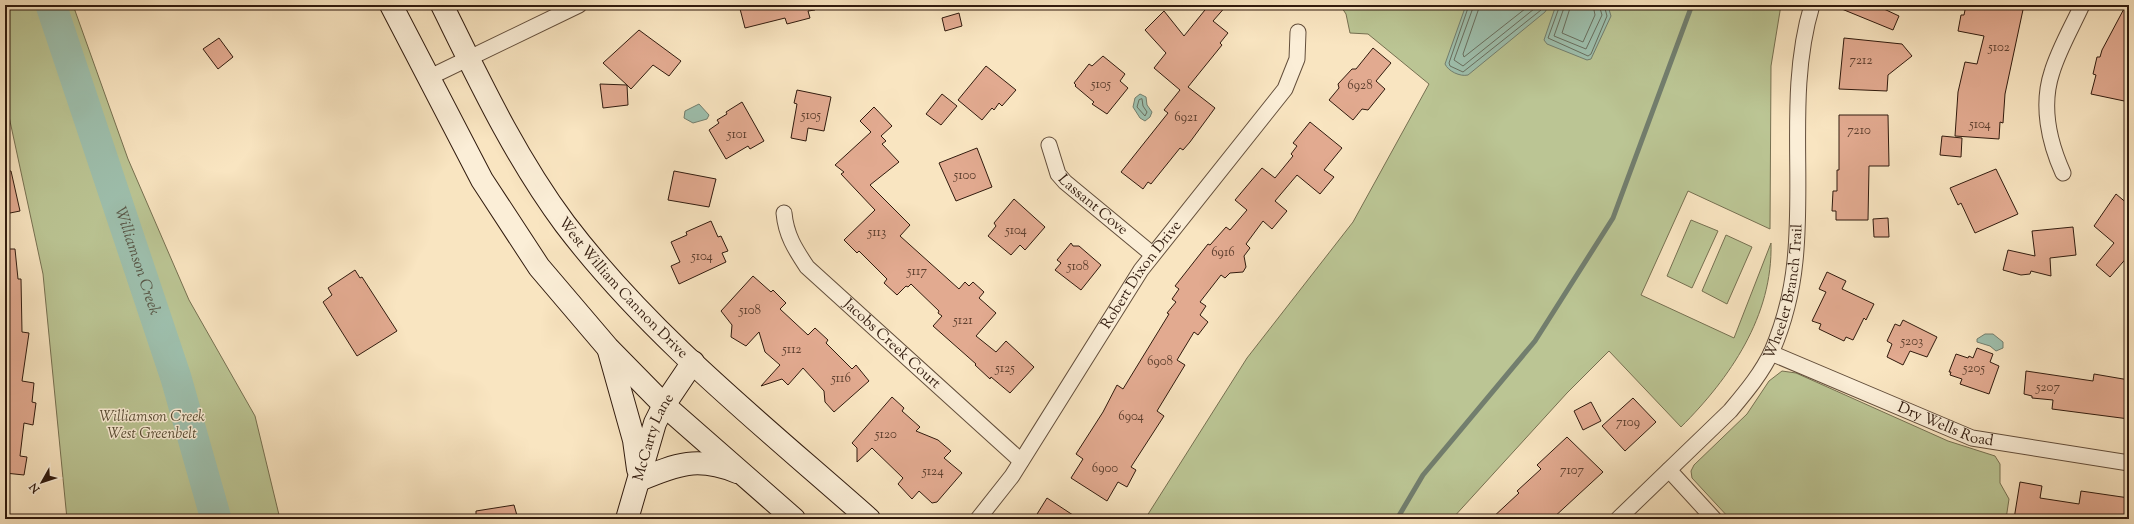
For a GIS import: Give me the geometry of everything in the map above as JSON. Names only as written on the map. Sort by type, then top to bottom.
[{"type":"main road","points":[[391,5],[482,180],[501,212],[539,267],[608,348],[664,405],[748,476],[794,519]]},
{"type":"main road","name":"West William Cannon Drive","points":[[442,5],[468,58],[522,159],[565,223],[603,270],[644,315],[693,362],[869,519]]},
{"type":"main road","points":[[608,348],[634,440],[639,480],[667,468],[704,462],[721,465],[748,476]]},
{"type":"main road","name":"McCarty Lane","points":[[627,519],[655,423],[664,405],[693,362]]},
{"type":"street","points":[[428,78],[579,5]]},
{"type":"street","name":"Wheeler Branch Trail","points":[[1618,519],[1730,411],[1745,393],[1771,353],[1785,313],[1795,261],[1799,77],[1803,45],[1812,5]]},
{"type":"street","points":[[2063,173],[2050,137],[2047,118],[2049,85],[2052,72],[2082,5]]},
{"type":"street","name":"Robert Dixon Drive","points":[[978,519],[1003,489],[1116,307],[1152,254],[1285,89],[1296,59],[1298,32]]},
{"type":"street","name":"Lassant Cove","points":[[1049,145],[1058,174],[1065,182],[1152,254]]},
{"type":"street","name":"Jacobs Creek Court","points":[[784,214],[785,228],[793,247],[807,267],[1021,461]]},
{"type":"street","name":"Dry Wells Road","points":[[1771,353],[1972,438],[2129,463]]},
{"type":"street","points":[[1669,470],[1714,519]]},
{"type":"green space","name":"Williamson Creek West Greenbelt","points":[[5,5],[73,5],[128,159],[189,300],[255,416],[280,519],[67,519],[43,274],[5,98]]},
{"type":"green space","points":[[1340,5],[1781,5],[1771,66],[1770,229],[1688,191],[1641,295],[1734,338],[1771,243],[1770,270],[1765,296],[1756,320],[1745,344],[1732,366],[1716,388],[1681,427],[1609,351],[1567,393],[1452,519],[1145,519],[1247,358],[1353,222],[1429,84],[1368,34],[1350,33],[1346,14]]},
{"type":"green space","points":[[1691,220],[1718,231],[1692,288],[1667,276]]},
{"type":"green space","points":[[1726,235],[1752,247],[1727,304],[1702,291]]},
{"type":"green space","points":[[1782,371],[1796,373],[1948,441],[1995,456],[2000,464],[2000,483],[2009,499],[2006,519],[1730,519],[1692,478],[1691,471],[1694,465],[1747,414],[1769,381]]},
{"type":"water","points":[[1466,5],[1547,5],[1548,7],[1545,12],[1468,75],[1465,75],[1451,71],[1445,64]]},
{"type":"water","points":[[1556,5],[1608,6],[1611,16],[1591,59],[1587,60],[1547,44],[1544,40]]},
{"type":"water","points":[[1140,94],[1146,97],[1147,105],[1152,112],[1150,117],[1145,121],[1140,118],[1133,107],[1135,98]]},
{"type":"water","points":[[699,104],[709,115],[707,119],[693,123],[684,118],[685,111]]},
{"type":"water","points":[[1985,334],[1993,334],[2003,342],[2003,348],[1996,351],[1990,346],[1977,342],[1977,339]]},
{"type":"building","points":[[739,5],[814,5],[815,10],[808,11],[810,18],[787,24],[785,18],[745,28]]},
{"type":"building","points":[[1209,5],[1227,5],[1213,21],[1228,33],[1220,43],[1222,45],[1188,87],[1215,108],[1183,150],[1180,148],[1151,184],[1148,182],[1143,189],[1121,172],[1168,113],[1164,110],[1180,90],[1154,68],[1166,53],[1145,30],[1164,11],[1184,36]]},
{"type":"building","points":[[1832,5],[1885,5],[1884,9],[1899,16],[1893,30]]},
{"type":"building","points":[[1966,5],[2024,5],[2005,94],[2003,123],[2000,122],[1999,139],[1955,136],[1958,92],[1965,62],[1977,64],[1984,36],[1958,31],[1961,15],[1964,15]]},
{"type":"building","points":[[2126,5],[2129,5],[2129,102],[2091,94],[2096,75],[2093,74],[2097,57],[2100,57],[2102,50]]},
{"type":"building","points":[[959,13],[962,26],[945,31],[942,18]]},
{"type":"building","points":[[639,30],[681,61],[669,76],[653,65],[631,89],[603,63]]},
{"type":"building","points":[[219,38],[233,57],[218,69],[203,49]]},
{"type":"building","points":[[1844,38],[1902,44],[1912,56],[1888,75],[1887,91],[1839,89]]},
{"type":"building","points":[[1373,48],[1391,63],[1376,81],[1385,89],[1368,110],[1362,109],[1353,120],[1329,100],[1339,88],[1338,84],[1352,69],[1356,69]]},
{"type":"building","points":[[1103,56],[1125,74],[1120,81],[1128,88],[1107,114],[1092,104],[1094,102],[1075,86],[1076,85],[1074,83],[1089,64],[1092,66]]},
{"type":"building","points":[[986,66],[1016,90],[1002,106],[999,103],[994,110],[992,108],[982,120],[958,100]]},
{"type":"building","points":[[600,84],[627,85],[628,105],[603,108]]},
{"type":"building","points":[[797,90],[831,97],[824,131],[808,128],[806,141],[791,138],[797,104],[794,103]]},
{"type":"building","points":[[942,94],[957,106],[941,125],[926,114]]},
{"type":"building","points":[[742,102],[764,141],[750,149],[748,146],[726,159],[709,130],[719,123],[717,120],[727,114],[726,112]]},
{"type":"building","points":[[874,107],[892,126],[881,136],[886,141],[882,144],[899,162],[870,185],[910,225],[900,236],[959,289],[965,282],[969,286],[973,282],[984,292],[979,298],[996,313],[976,336],[996,352],[1006,341],[1034,367],[1010,393],[991,377],[990,379],[975,365],[976,364],[933,326],[942,316],[938,313],[939,311],[911,284],[908,287],[906,286],[897,295],[884,283],[887,279],[859,251],[857,253],[844,240],[875,210],[841,174],[844,172],[835,165],[871,132],[860,121]]},
{"type":"building","points":[[1839,115],[1888,115],[1889,166],[1869,166],[1868,220],[1836,220],[1836,211],[1832,211],[1833,191],[1837,191],[1837,170],[1839,170]]},
{"type":"building","points":[[1310,122],[1342,148],[1324,170],[1334,177],[1320,194],[1297,175],[1275,201],[1287,211],[1272,229],[1263,221],[1246,244],[1250,248],[1244,256],[1246,267],[1243,272],[1230,273],[1225,278],[1221,275],[1200,302],[1206,306],[1200,315],[1208,322],[1198,335],[1194,332],[1177,360],[1185,365],[1157,411],[1164,416],[1131,467],[1136,470],[1127,487],[1118,482],[1107,501],[1071,478],[1083,459],[1076,454],[1103,412],[1117,385],[1123,389],[1169,314],[1167,313],[1176,302],[1172,299],[1179,289],[1175,286],[1208,244],[1210,245],[1226,227],[1230,230],[1247,210],[1235,200],[1262,168],[1275,178],[1293,156],[1291,154],[1297,146],[1293,143]]},
{"type":"building","points":[[1942,136],[1962,138],[1961,157],[1940,155]]},
{"type":"building","points":[[977,148],[992,187],[956,201],[939,163]]},
{"type":"building","points":[[1996,169],[2018,214],[1975,233],[1961,203],[1958,205],[1950,188]]},
{"type":"building","points":[[5,171],[11,171],[20,211],[5,214]]},
{"type":"building","points":[[674,171],[716,179],[709,207],[668,200]]},
{"type":"building","points":[[2116,194],[2129,205],[2129,255],[2110,277],[2096,265],[2114,243],[2094,226]]},
{"type":"building","points":[[1014,199],[1045,227],[1025,250],[1020,245],[1011,255],[988,236],[996,226],[994,223]]},
{"type":"building","points":[[1888,218],[1889,237],[1874,237],[1873,219]]},
{"type":"building","points":[[711,221],[718,237],[721,236],[728,251],[722,253],[726,262],[679,284],[671,266],[680,262],[671,242],[687,235],[686,232]]},
{"type":"building","points":[[2073,227],[2076,255],[2050,258],[2051,276],[2031,271],[2030,274],[2021,275],[2003,270],[2008,250],[2035,256],[2032,231]]},
{"type":"building","points":[[1071,243],[1073,246],[1079,246],[1101,265],[1081,290],[1055,270],[1061,263],[1057,260]]},
{"type":"building","points":[[5,249],[15,249],[18,279],[21,279],[22,332],[29,333],[22,381],[34,383],[32,402],[36,403],[33,425],[24,423],[20,456],[27,457],[24,475],[5,473]]},
{"type":"building","points":[[355,270],[360,278],[362,277],[397,331],[357,356],[323,302],[332,295],[328,288]]},
{"type":"building","points":[[1827,272],[1846,281],[1842,289],[1874,304],[1866,320],[1864,318],[1853,340],[1846,337],[1844,341],[1819,329],[1821,324],[1812,321],[1826,292],[1819,289]]},
{"type":"building","points":[[753,276],[771,292],[773,290],[786,303],[780,309],[808,335],[815,328],[828,340],[826,343],[852,369],[856,365],[869,381],[834,412],[825,402],[824,391],[803,368],[788,385],[782,379],[761,386],[780,365],[765,352],[759,332],[746,346],[731,337],[732,325],[721,311]]},
{"type":"building","points":[[1903,320],[1937,337],[1927,357],[1910,351],[1903,365],[1887,357],[1892,344],[1887,341],[1895,324],[1900,326]]},
{"type":"building","points":[[1977,348],[1993,354],[1990,362],[1999,366],[1989,394],[1960,384],[1962,379],[1950,375],[1951,372],[1949,372],[1956,354],[1973,358]]},
{"type":"building","points":[[2026,371],[2093,381],[2094,374],[2129,380],[2129,419],[2052,409],[2053,400],[2032,398],[2032,396],[2024,394]]},
{"type":"building","points":[[892,397],[904,408],[902,411],[920,427],[916,431],[938,440],[951,451],[944,458],[962,473],[937,502],[932,503],[919,491],[912,499],[898,484],[903,478],[872,448],[857,462],[857,448],[852,443]]},
{"type":"building","points":[[1633,398],[1656,422],[1625,451],[1602,426]]},
{"type":"building","points":[[1591,402],[1601,421],[1583,430],[1574,411]]},
{"type":"building","points":[[1567,437],[1603,472],[1552,519],[1491,519],[1519,493],[1517,491],[1541,469],[1537,465]]},
{"type":"building","points":[[2020,482],[2042,486],[2040,498],[2079,504],[2081,491],[2129,498],[2129,519],[2014,519]]},
{"type":"building","points":[[1047,498],[1079,519],[1034,519]]},
{"type":"building","points":[[514,505],[518,519],[476,519],[476,511]]},
{"type":"waterway","name":"Williamson Creek","points":[[51,5],[176,378],[216,519]]},
{"type":"waterway","points":[[1397,519],[1423,475],[1535,341],[1613,218],[1692,5]]}]
